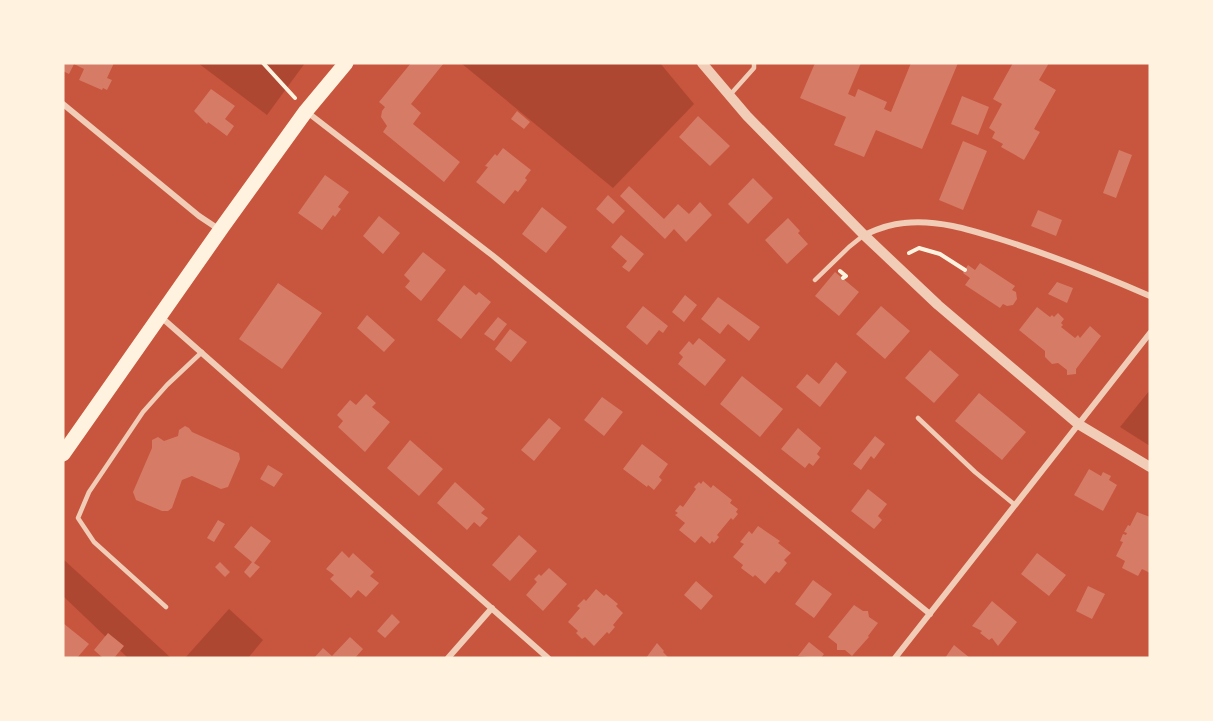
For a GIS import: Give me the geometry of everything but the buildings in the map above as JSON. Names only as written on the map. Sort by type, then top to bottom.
[{"type":"main road","points":[[63,454],[306,111],[346,63]]},
{"type":"street","points":[[702,63],[729,96],[864,235],[938,305],[1078,424],[1150,467]]},
{"type":"street","points":[[63,104],[220,231]]},
{"type":"street","points":[[306,111],[492,255],[930,614]]},
{"type":"street","points":[[864,235],[883,227],[905,222],[966,228],[1032,249],[1150,296]]},
{"type":"street","points":[[160,315],[548,658]]},
{"type":"street","points":[[895,658],[1150,333]]},
{"type":"street","points":[[448,658],[492,608]]},
{"type":"lane","points":[[729,96],[754,68],[754,63]]},
{"type":"lane","points":[[815,280],[864,235]]},
{"type":"lane","points":[[166,607],[94,542],[78,518],[89,492],[143,412],[167,385],[202,352]]},
{"type":"lane","points":[[918,418],[1014,505]]},
{"type":"path","points":[[263,63],[291,93]]},
{"type":"path","points":[[909,253],[919,248],[940,254],[965,270]]},
{"type":"shaded area","points":[[198,63],[305,63],[267,115]]},
{"type":"shaded area","points":[[461,63],[660,63],[694,104],[613,188]]},
{"type":"shaded area","points":[[1150,390],[1150,446],[1120,427]]},
{"type":"shaded area","points":[[63,559],[171,658],[128,658],[63,596]]},
{"type":"shaded area","points":[[229,609],[263,640],[248,658],[185,658]]}]
